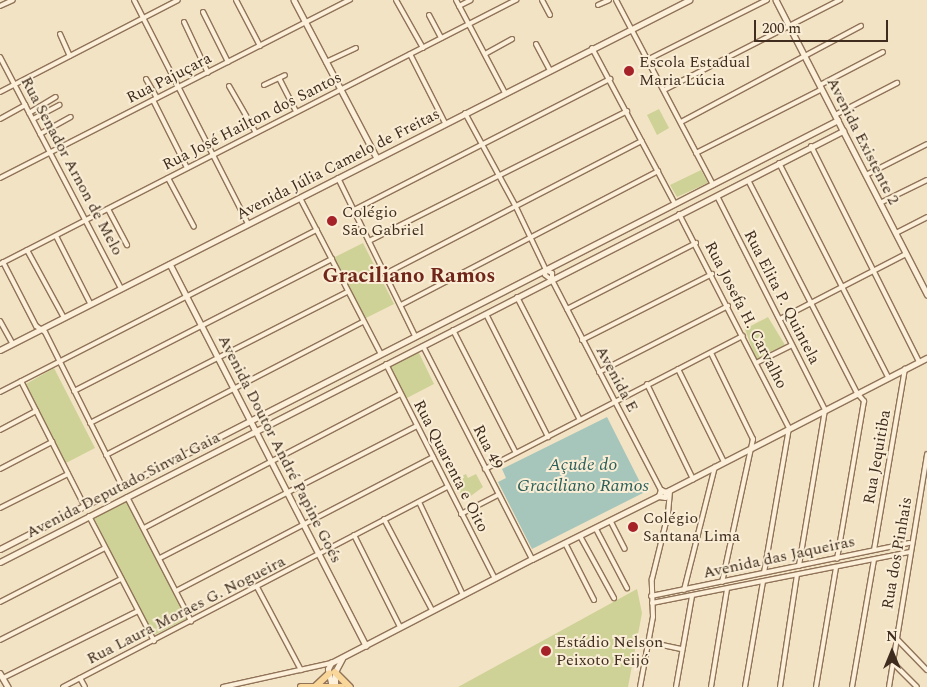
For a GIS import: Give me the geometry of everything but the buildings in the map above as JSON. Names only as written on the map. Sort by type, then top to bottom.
[{"type":"main road","points":[[316,686],[332,673],[350,687]]},
{"type":"main road","points":[[301,687],[342,687]]},
{"type":"street","points":[[0,6],[12,0]]},
{"type":"street","points":[[134,0],[248,224]]},
{"type":"street","points":[[0,92],[178,0]]},
{"type":"street","points":[[236,0],[260,46]]},
{"type":"street","points":[[294,0],[377,158]]},
{"type":"street","name":"Rua Pajuçara","points":[[0,178],[350,0]]},
{"type":"street","points":[[396,0],[423,48]]},
{"type":"street","points":[[456,0],[505,93]]},
{"type":"street","points":[[459,6],[471,0]]},
{"type":"street","name":"Rua José Hailton dos Santos","points":[[2,263],[516,0]]},
{"type":"street","points":[[542,0],[550,15]]},
{"type":"street","points":[[598,5],[609,0]]},
{"type":"street","points":[[616,0],[649,59],[713,185]]},
{"type":"street","points":[[649,59],[767,0]]},
{"type":"street","name":"Avenida Existente 2","points":[[776,0],[927,294]]},
{"type":"street","points":[[664,90],[840,0]]},
{"type":"street","name":"Avenida Júlia Camelo de Freitas","points":[[0,350],[686,1]]},
{"type":"street","points":[[203,12],[228,62]]},
{"type":"street","points":[[429,15],[442,38]]},
{"type":"street","points":[[184,22],[208,73]]},
{"type":"street","points":[[681,122],[806,58],[861,26]]},
{"type":"street","points":[[60,34],[70,56]]},
{"type":"street","points":[[485,54],[512,40]]},
{"type":"street","points":[[536,44],[550,70]]},
{"type":"street","points":[[326,62],[356,48]]},
{"type":"street","points":[[592,48],[675,204]]},
{"type":"street","points":[[696,153],[883,52]]},
{"type":"street","points":[[410,54],[445,123]]},
{"type":"street","name":"Rua Senador Arnon de Melo","points":[[0,57],[121,288]]},
{"type":"street","points":[[264,85],[286,75]]},
{"type":"street","points":[[279,78],[296,112]]},
{"type":"street","points":[[146,79],[187,168]]},
{"type":"street","points":[[354,210],[610,79]]},
{"type":"street","points":[[835,115],[897,83]]},
{"type":"street","points":[[229,86],[256,134]]},
{"type":"street","points":[[29,113],[56,97]]},
{"type":"street","points":[[0,119],[25,105]]},
{"type":"street","points":[[32,119],[59,105]]},
{"type":"street","points":[[369,241],[627,111]]},
{"type":"street","name":"Avenida E","points":[[465,113],[515,205],[546,270],[552,272],[552,280],[660,490]]},
{"type":"street","points":[[40,134],[71,117]]},
{"type":"street","name":"Avenida Deputado Sinval Gaia","points":[[0,549],[838,120]]},
{"type":"street","name":"Avenida Deputado Sinval Gaia","points":[[0,562],[843,131]]},
{"type":"street","points":[[385,274],[515,205],[642,141]]},
{"type":"street","points":[[866,175],[927,144]]},
{"type":"street","points":[[811,146],[919,362]]},
{"type":"street","points":[[779,163],[844,286],[888,377]]},
{"type":"street","points":[[401,305],[658,171]]},
{"type":"street","points":[[168,178],[194,227]]},
{"type":"street","points":[[338,178],[416,336]]},
{"type":"street","points":[[748,180],[857,393],[864,401],[837,559]]},
{"type":"street","points":[[880,203],[927,180]]},
{"type":"street","points":[[694,195],[698,204]]},
{"type":"street","name":"Rua Elita P. Quintela","points":[[717,196],[825,410]]},
{"type":"street","points":[[300,198],[381,354]]},
{"type":"street","points":[[108,209],[127,244]]},
{"type":"street","name":"Rua Josefa H. Carvalho","points":[[679,214],[712,274],[789,428]]},
{"type":"street","points":[[896,233],[927,217]]},
{"type":"street","points":[[0,392],[317,230]]},
{"type":"street","points":[[56,236],[90,304]]},
{"type":"street","points":[[567,309],[696,243]]},
{"type":"street","points":[[27,250],[64,318]]},
{"type":"street","points":[[780,319],[906,254]]},
{"type":"street","points":[[74,391],[332,259]]},
{"type":"street","points":[[2,263],[59,361],[122,486]]},
{"type":"street","name":"Avenida Doutor André Papine Goés","points":[[170,264],[289,492],[366,646]]},
{"type":"street","points":[[582,340],[712,274]]},
{"type":"street","points":[[90,423],[348,292]]},
{"type":"street","points":[[517,297],[580,420]]},
{"type":"street","points":[[599,372],[728,306]]},
{"type":"street","points":[[486,314],[548,437]]},
{"type":"street","points":[[0,321],[13,344]]},
{"type":"street","points":[[106,455],[363,322]]},
{"type":"street","points":[[453,330],[516,453]]},
{"type":"street","points":[[485,469],[743,336]]},
{"type":"street","points":[[756,363],[792,345]]},
{"type":"street","points":[[398,346],[402,356]]},
{"type":"street","name":"Rua 49","points":[[423,346],[532,559]]},
{"type":"street","points":[[711,353],[753,439],[722,582]]},
{"type":"street","points":[[658,496],[663,498],[668,491],[927,358]]},
{"type":"street","name":"Rua Quarenta e Oito","points":[[386,364],[495,578]]},
{"type":"street","points":[[678,369],[724,462]]},
{"type":"street","name":"Rua Jequitiba","points":[[874,550],[905,369]]},
{"type":"street","points":[[21,381],[84,505]]},
{"type":"street","points":[[647,384],[693,479]]},
{"type":"street","points":[[144,528],[400,394]]},
{"type":"street","points":[[799,566],[825,410]]},
{"type":"street","points":[[0,430],[36,411]]},
{"type":"street","points":[[160,558],[417,426]]},
{"type":"street","points":[[764,572],[789,428]]},
{"type":"street","points":[[0,469],[52,442]]},
{"type":"street","name":"Rua dos Pinhais","points":[[889,686],[910,543],[927,454]]},
{"type":"street","points":[[176,591],[304,522],[433,457]]},
{"type":"street","points":[[684,590],[715,467]]},
{"type":"street","points":[[0,508],[68,474]]},
{"type":"street","name":"Rua Laura Moraes G. Nogueira","points":[[63,687],[447,487]]},
{"type":"street","points":[[223,687],[342,659],[532,559],[611,522],[658,496],[660,490],[668,491]]},
{"type":"street","points":[[640,687],[648,642],[652,603],[652,579],[668,514],[668,491]]},
{"type":"street","points":[[104,495],[110,505]]},
{"type":"street","points":[[461,514],[498,495]]},
{"type":"street","points":[[127,497],[160,558],[190,621]]},
{"type":"street","points":[[419,502],[463,595]]},
{"type":"street","points":[[89,516],[154,641]]},
{"type":"street","points":[[384,519],[432,610]]},
{"type":"street","points":[[611,522],[625,549]]},
{"type":"street","points":[[596,529],[627,588]]},
{"type":"street","points":[[354,535],[400,627]]},
{"type":"street","points":[[580,536],[614,598]]},
{"type":"street","points":[[565,543],[594,600]]},
{"type":"street","name":"Avenida das Jaqueiras","points":[[652,596],[910,543]]},
{"type":"street","points":[[0,602],[105,548]]},
{"type":"street","name":"Avenida das Jaqueiras","points":[[652,603],[909,552]]},
{"type":"street","points":[[852,687],[874,560]]},
{"type":"street","points":[[810,564],[814,572]]},
{"type":"street","points":[[816,687],[836,568]]},
{"type":"street","points":[[780,687],[797,575]]},
{"type":"street","points":[[0,640],[121,579]]},
{"type":"street","points":[[745,687],[763,582]]},
{"type":"street","points":[[257,587],[301,670]]},
{"type":"street","points":[[711,687],[727,589]]},
{"type":"street","points":[[676,687],[692,596]]},
{"type":"street","points":[[3,678],[138,611]]},
{"type":"street","points":[[895,637],[927,670]]},
{"type":"street","points":[[648,642],[682,649]]},
{"type":"street","points":[[332,673],[342,659]]},
{"type":"street","points":[[892,662],[917,687]]},
{"type":"street","points":[[331,663],[333,687]]},
{"type":"street","points":[[0,673],[8,687]]},
{"type":"street","points":[[80,678],[84,687]]},
{"type":"green space","points":[[659,109],[669,128],[657,135],[647,115]]},
{"type":"green space","points":[[701,170],[708,183],[677,197],[670,185]]},
{"type":"green space","points":[[363,243],[394,304],[362,320],[331,259]]},
{"type":"green space","points":[[768,317],[785,345],[756,360],[745,329]]},
{"type":"green space","points":[[418,351],[434,384],[405,399],[390,366]]},
{"type":"green space","points":[[54,368],[95,448],[66,463],[26,384]]},
{"type":"green space","points":[[466,474],[468,478],[476,474],[483,487],[464,501],[454,480]]},
{"type":"green space","points":[[127,500],[187,619],[152,636],[93,516]]},
{"type":"green space","points":[[637,589],[642,613],[628,687],[458,687]]},
{"type":"water","name":"Açude do Graciliano Ramos","points":[[607,417],[645,492],[532,549],[498,482],[506,478],[502,469]]},
{"type":"place","name":"Escola Estadual Maria Lúcia","points":[[629,71]]},
{"type":"place","name":"Colégio São Gabriel","points":[[332,221]]},
{"type":"place","name":"Colégio Santana Lima","points":[[633,527]]},
{"type":"place","name":"Estádio Nelson Peixoto Feijó","points":[[546,651]]},
{"type":"district","name":"Graciliano Ramos","points":[[409,276]]}]
